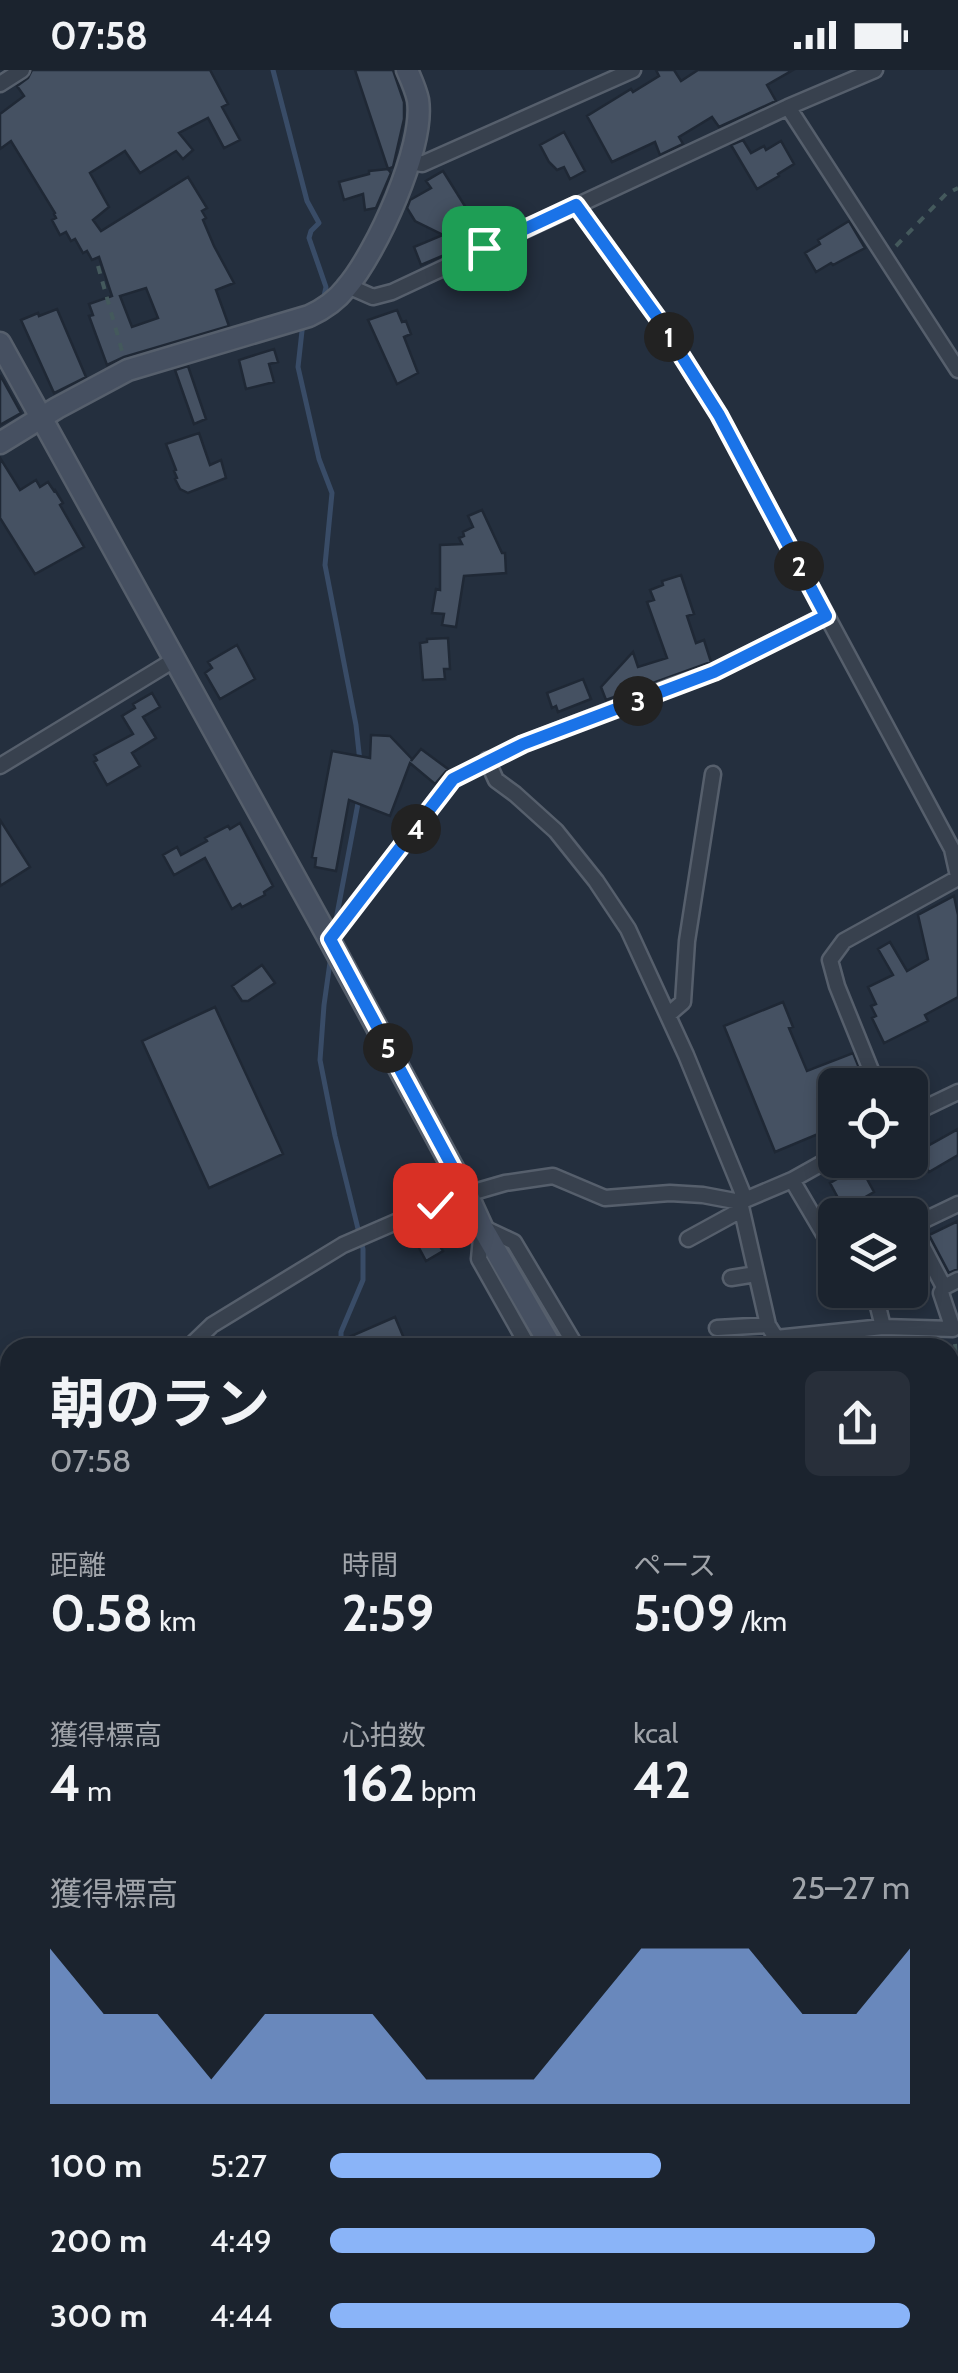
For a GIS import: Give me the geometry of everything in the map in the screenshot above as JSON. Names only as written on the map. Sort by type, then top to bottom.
[{"type":"street","points":[[0,84],[22,70]]},
{"type":"street","points":[[0,442],[128,370],[309,316],[328,306],[348,286],[389,214],[410,162],[416,144],[418,99],[408,70]]},
{"type":"street","points":[[410,162],[422,164],[633,70]]},
{"type":"street","points":[[348,286],[373,297],[392,292],[788,106],[875,70]]},
{"type":"street","points":[[788,106],[958,370]]},
{"type":"street","points":[[576,205],[657,317],[719,415],[952,849],[958,877],[844,941],[830,960],[870,1068]]},
{"type":"street","points":[[0,343],[546,1338]]},
{"type":"street","points":[[330,939],[453,779],[486,760],[714,672],[826,616]]},
{"type":"street","points":[[0,766],[174,660]]},
{"type":"street","points":[[486,760],[496,780],[556,831],[628,929],[668,1015],[742,1203],[770,1337]]},
{"type":"street","points":[[668,1015],[683,1002],[687,941],[713,774]]},
{"type":"street","points":[[928,1106],[958,1092]]},
{"type":"street","points":[[688,1239],[742,1203],[818,1165]]},
{"type":"street","points":[[199,1338],[212,1326],[344,1245],[435,1205],[505,1183],[553,1176],[606,1198],[670,1193],[742,1203]]},
{"type":"street","points":[[792,1180],[818,1224]]},
{"type":"street","points":[[928,1219],[958,1204]]},
{"type":"street","points":[[482,1226],[479,1259],[523,1338]]},
{"type":"street","points":[[482,1226],[514,1242],[571,1338]]},
{"type":"street","points":[[717,1328],[770,1337],[883,1328],[952,1330],[941,1293],[951,1283],[928,1251]]},
{"type":"street","points":[[732,1278],[756,1274]]},
{"type":"street","points":[[878,1308],[883,1328]]},
{"type":"path","points":[[886,257],[946,194],[958,188]]},
{"type":"path","points":[[98,266],[128,370]]},
{"type":"path","points":[[952,1330],[954,1338]]},
{"type":"building","points":[[32,70],[210,70],[228,104],[222,107],[240,140],[224,148],[208,118],[179,133],[193,150],[183,159],[176,151],[140,173],[125,151],[90,173],[109,207],[93,220],[101,231],[188,177],[207,208],[202,211],[206,218],[203,220],[234,283],[216,290],[229,326],[107,365],[89,316],[93,315],[89,304],[112,296],[99,257],[92,260],[75,239],[71,241],[66,232],[60,235],[52,220],[55,213],[11,141],[0,149],[0,114],[24,96],[17,86]],"holes":[[[146,288],[158,318],[132,327],[120,296]]]},
{"type":"building","points":[[355,70],[393,70],[404,102],[393,167],[388,169]]},
{"type":"building","points":[[656,70],[674,70],[681,81],[698,70],[793,70],[767,85],[776,101],[719,127],[712,117],[679,137],[683,144],[660,155],[655,142],[612,162],[587,116],[659,76]]},
{"type":"building","points":[[564,132],[585,171],[570,179],[564,167],[557,170],[549,162],[540,145]]},
{"type":"building","points":[[743,140],[751,153],[781,141],[794,164],[757,189],[731,145]]},
{"type":"building","points":[[388,169],[391,173],[376,208],[365,210],[363,194],[344,200],[339,182]]},
{"type":"building","points":[[443,171],[483,235],[421,265],[414,247],[443,235],[415,221],[407,208],[410,200],[431,188],[426,181]]},
{"type":"building","points":[[849,221],[865,248],[816,272],[805,253]]},
{"type":"building","points":[[57,309],[86,377],[54,393],[21,320]]},
{"type":"building","points":[[397,310],[411,334],[404,337],[418,373],[397,384],[368,320]]},
{"type":"building","points":[[274,349],[278,362],[269,364],[274,382],[246,389],[239,360]]},
{"type":"building","points":[[188,366],[206,419],[194,424],[175,370]]},
{"type":"building","points":[[0,375],[21,413],[0,425]]},
{"type":"building","points":[[199,433],[210,465],[221,460],[226,478],[188,493],[180,489],[175,479],[176,470],[166,444]]},
{"type":"building","points":[[0,458],[20,490],[36,480],[40,487],[48,482],[84,547],[35,574],[0,518]]},
{"type":"building","points":[[482,510],[505,553],[506,573],[464,576],[456,627],[442,625],[444,614],[432,613],[436,589],[440,590],[440,545],[462,544],[459,538],[473,527],[468,516]]},
{"type":"building","points":[[681,575],[694,614],[687,616],[696,643],[704,640],[711,662],[606,700],[601,687],[633,652],[638,667],[667,658],[647,602],[654,600],[650,590]]},
{"type":"building","points":[[448,638],[450,669],[444,669],[445,679],[423,680],[420,643]]},
{"type":"building","points":[[237,645],[255,679],[220,699],[205,673],[212,668],[208,662]]},
{"type":"building","points":[[583,679],[591,699],[558,712],[556,706],[552,708],[547,693]]},
{"type":"building","points":[[152,693],[160,707],[143,717],[156,738],[132,753],[140,766],[107,785],[94,755],[133,734],[122,716]]},
{"type":"building","points":[[371,735],[390,736],[411,761],[421,749],[448,769],[435,784],[410,763],[390,816],[349,800],[336,871],[315,867],[316,858],[312,857],[332,751],[370,758]]},
{"type":"building","points":[[0,820],[30,867],[0,886]]},
{"type":"building","points":[[240,823],[273,886],[265,895],[232,909],[205,858],[174,875],[163,855],[177,847],[181,855],[207,841],[205,838]]},
{"type":"building","points":[[954,896],[958,915],[958,997],[925,1015],[928,1021],[884,1043],[872,1018],[876,1016],[871,1006],[876,1004],[868,987],[893,975],[878,949],[890,942],[907,971],[928,959],[918,915]]},
{"type":"building","points":[[262,965],[275,983],[242,1001],[232,986]]},
{"type":"building","points":[[783,1002],[807,1071],[853,1053],[859,1068],[818,1068],[818,1134],[775,1152],[724,1026]]},
{"type":"building","points":[[215,1007],[283,1154],[209,1188],[142,1041]]},
{"type":"building","points":[[958,1129],[958,1155],[929,1172],[928,1146]]},
{"type":"building","points":[[839,1178],[866,1178],[874,1192],[864,1198],[838,1198],[830,1183]]},
{"type":"building","points":[[958,1221],[958,1269],[949,1273],[929,1235]]},
{"type":"building","points":[[434,1237],[443,1251],[426,1261],[418,1246]]},
{"type":"building","points":[[395,1317],[404,1338],[349,1338]]},
{"type":"waterway","points":[[273,70],[307,201],[319,223],[309,238],[326,287],[324,296],[316,302]]},
{"type":"waterway","points":[[303,322],[298,367],[319,459],[332,493],[325,565],[360,762]]},
{"type":"waterway","points":[[335,925],[359,798]]},
{"type":"waterway","points":[[331,955],[320,1060],[363,1249],[363,1280],[341,1338]]},
{"type":"route","points":[[435,1205],[467,1194],[330,939],[453,779],[523,744],[714,672],[826,616],[719,415],[657,317],[576,205],[484,248]]}]
